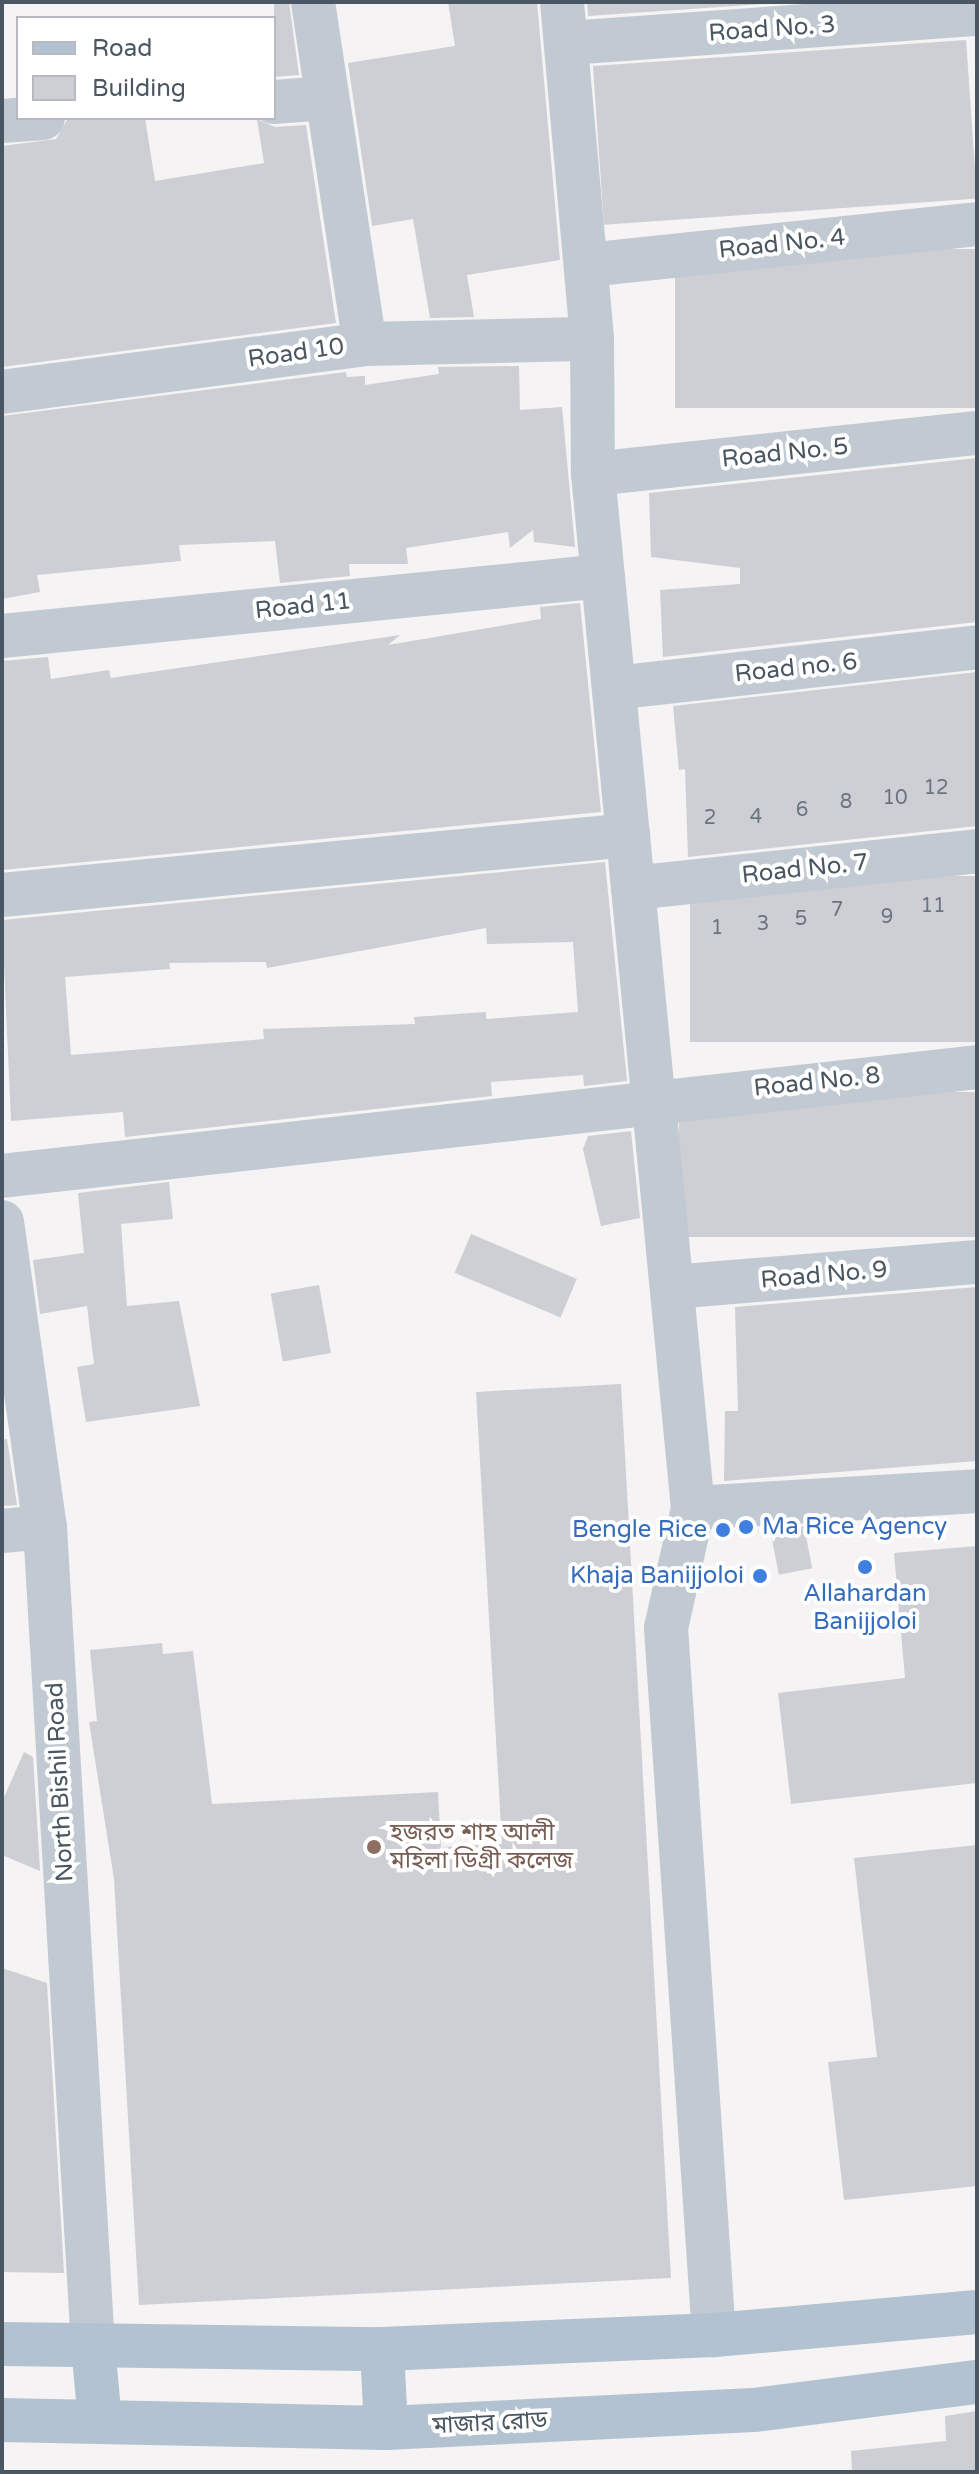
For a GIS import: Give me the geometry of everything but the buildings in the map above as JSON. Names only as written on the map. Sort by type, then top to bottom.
[{"type":"main road","points":[[2,2344],[382,2349],[714,2335],[977,2312]]},
{"type":"main road","points":[[93,2346],[100,2421]]},
{"type":"main road","points":[[382,2349],[386,2428]]},
{"type":"main road","name":"মাজার রোড","points":[[2,2420],[386,2428],[754,2410],[977,2382]]},
{"type":"street","points":[[313,2],[365,344]]},
{"type":"street","name":"Road No. 3","points":[[565,22],[977,14]]},
{"type":"street","points":[[565,22],[592,339],[593,474],[633,888],[657,1098],[693,1508],[666,1628],[714,2335]]},
{"type":"street","points":[[276,102],[327,98]]},
{"type":"street","name":"Road No. 4","points":[[587,265],[977,224]]},
{"type":"street","name":"Road 10","points":[[2,392],[365,344],[592,339]]},
{"type":"street","name":"Road No. 5","points":[[593,474],[977,433]]},
{"type":"street","name":"Road 11","points":[[2,636],[603,576]]},
{"type":"street","name":"Road no. 6","points":[[614,688],[977,647]]},
{"type":"street","points":[[2,895],[628,835]]},
{"type":"street","name":"Road No. 7","points":[[633,888],[977,851]]},
{"type":"street","name":"Road No. 8","points":[[2,1176],[657,1098],[977,1067]]},
{"type":"street","name":"North Bishil Road","points":[[2,1222],[7,1287],[45,1527],[93,2346]]},
{"type":"street","name":"Road No. 9","points":[[672,1287],[977,1262]]},
{"type":"street","points":[[693,1508],[977,1491]]},
{"type":"street","points":[[2,1531],[45,1527]]},
{"type":"place","name":"Ma Rice Agency","points":[[746,1527]]},
{"type":"place","name":"Bengle Rice","points":[[723,1530]]},
{"type":"place","name":"Allahardan Banijjoloi","points":[[865,1567]]},
{"type":"place","name":"Khaja Banijjoloi","points":[[760,1576]]},
{"type":"place","name":"হজরত শাহ আলী মহিলা ডিগ্রী কলেজ","points":[[374,1847]]}]
